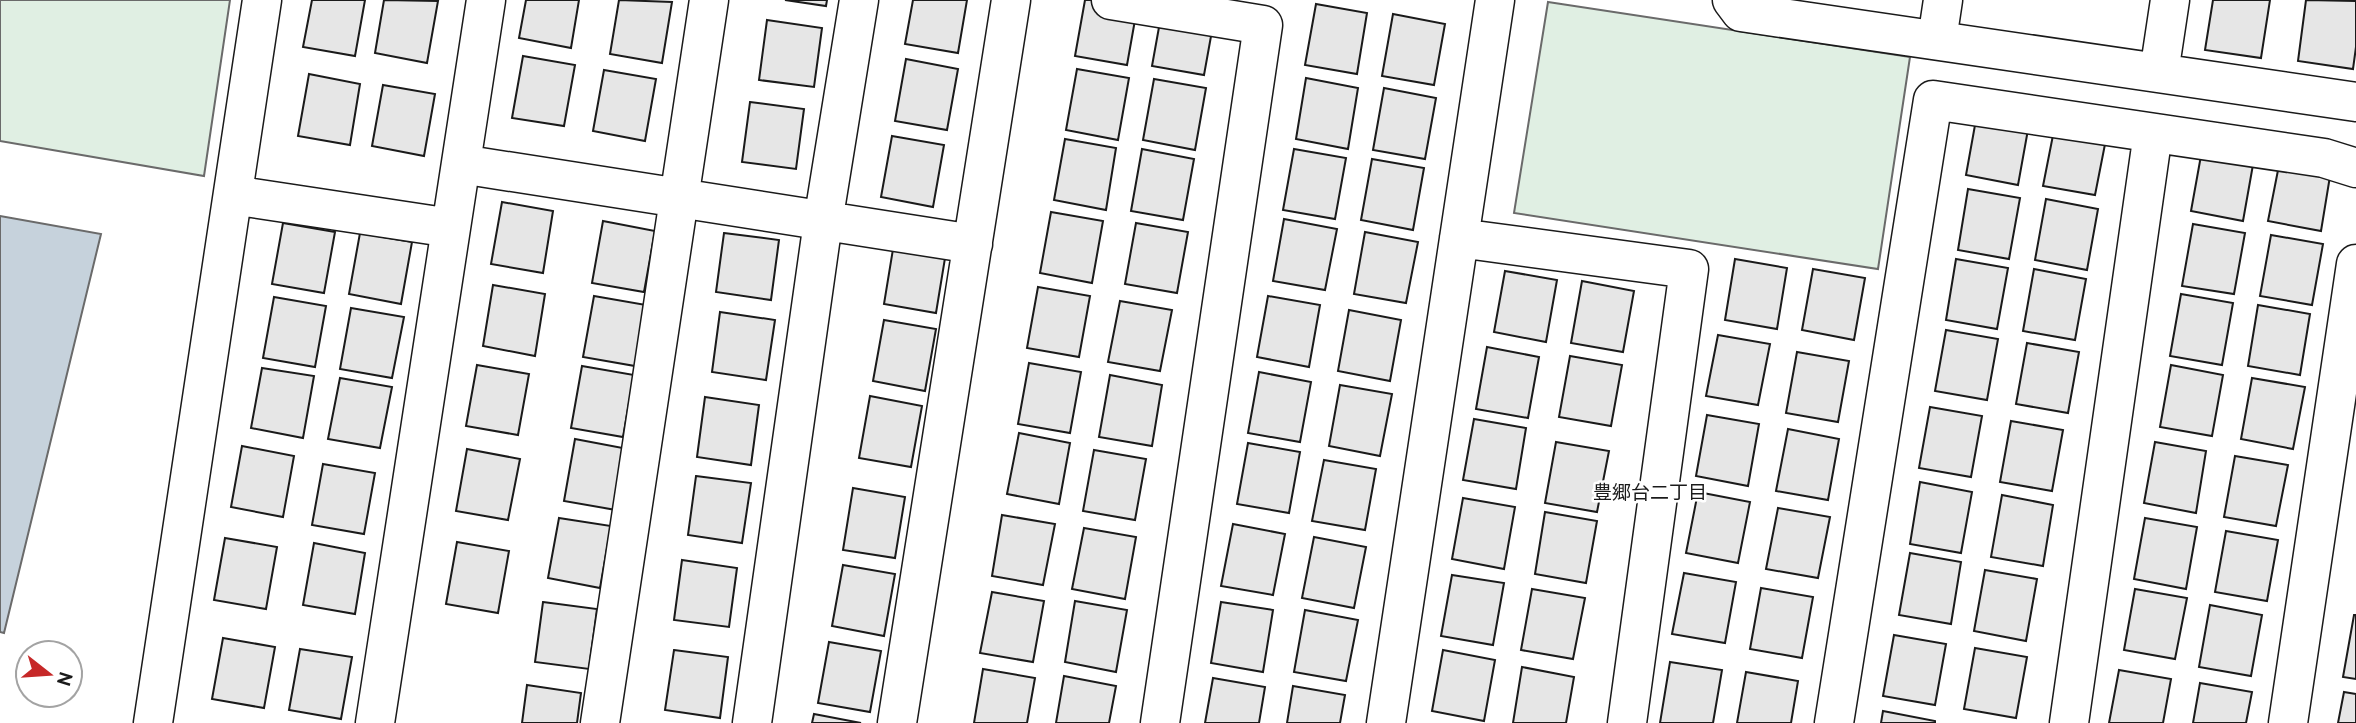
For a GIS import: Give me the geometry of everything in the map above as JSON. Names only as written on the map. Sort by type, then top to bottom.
[{"type":"street","points":[[153,723],[262,0]]},
{"type":"street","points":[[375,723],[486,0]]},
{"type":"street","points":[[600,723],[709,0]]},
{"type":"street","points":[[751,723],[823,222],[859,0]]},
{"type":"street","points":[[897,723],[1012,0]]},
{"type":"street","points":[[1111,0],[1263,25],[1160,723]]},
{"type":"street","points":[[1386,723],[1495,0]]},
{"type":"street","points":[[1732,0],[1741,12],[2356,102]]},
{"type":"street","points":[[1937,40],[1943,0]]},
{"type":"street","points":[[2159,73],[2169,0]]},
{"type":"street","points":[[1834,723],[1933,100],[2323,158],[2356,168]]},
{"type":"street","points":[[2069,723],[2153,133]]},
{"type":"street","points":[[461,164],[973,244]]},
{"type":"street","points":[[233,195],[451,228]]},
{"type":"street","points":[[1459,238],[1689,269],[1627,723]]},
{"type":"street","points":[[2288,723],[2356,264]]},
{"type":"green space","points":[[0,0],[230,0],[204,176],[0,141]]},
{"type":"green space","points":[[1548,2],[1910,57],[1878,269],[1514,213]]},
{"type":"shaded area","points":[[0,216],[101,234],[4,633],[0,632]]},
{"type":"building","points":[[312,0],[365,0],[355,56],[303,47]]},
{"type":"building","points":[[384,0],[438,1],[427,63],[375,53]]},
{"type":"building","points":[[526,0],[579,0],[571,48],[519,38]]},
{"type":"building","points":[[619,0],[672,2],[662,63],[610,54]]},
{"type":"building","points":[[785,0],[827,0],[826,6]]},
{"type":"building","points":[[913,0],[967,0],[958,53],[905,44]]},
{"type":"building","points":[[1085,0],[1138,3],[1127,65],[1075,56]]},
{"type":"building","points":[[2213,0],[2270,0],[2261,58],[2205,50]]},
{"type":"building","points":[[2306,0],[2356,1],[2353,69],[2298,61]]},
{"type":"building","points":[[1316,4],[1367,13],[1357,74],[1305,65]]},
{"type":"building","points":[[1163,5],[1215,14],[1204,75],[1152,66]]},
{"type":"building","points":[[1393,14],[1445,24],[1434,85],[1382,76]]},
{"type":"building","points":[[767,20],[822,28],[814,87],[759,80]]},
{"type":"building","points":[[523,56],[575,65],[564,126],[512,118]]},
{"type":"building","points":[[906,59],[958,69],[947,130],[895,121]]},
{"type":"building","points":[[1077,69],[1129,78],[1118,140],[1066,130]]},
{"type":"building","points":[[604,70],[656,79],[645,141],[593,131]]},
{"type":"building","points":[[309,74],[360,84],[350,145],[298,136]]},
{"type":"building","points":[[1306,78],[1358,88],[1348,149],[1296,139]]},
{"type":"building","points":[[1154,79],[1206,88],[1195,150],[1143,140]]},
{"type":"building","points":[[383,85],[435,94],[424,156],[372,146]]},
{"type":"building","points":[[1384,88],[1436,98],[1425,159],[1373,150]]},
{"type":"building","points":[[750,102],[804,109],[796,169],[742,162]]},
{"type":"building","points":[[1977,114],[2029,124],[2018,185],[1966,175]]},
{"type":"building","points":[[2055,125],[2107,134],[2095,195],[2043,186]]},
{"type":"building","points":[[892,136],[944,145],[933,207],[881,197]]},
{"type":"building","points":[[1065,139],[1116,148],[1106,210],[1054,200]]},
{"type":"building","points":[[1142,149],[1194,159],[1183,220],[1131,211]]},
{"type":"building","points":[[1294,149],[1346,158],[1335,219],[1283,210]]},
{"type":"building","points":[[2202,150],[2254,159],[2243,221],[2191,211]]},
{"type":"building","points":[[1372,159],[1424,168],[1413,230],[1361,220]]},
{"type":"building","points":[[2280,160],[2331,170],[2321,231],[2268,221]]},
{"type":"building","points":[[1968,189],[2020,198],[2009,259],[1958,250]]},
{"type":"building","points":[[2046,199],[2098,209],[2087,270],[2035,260]]},
{"type":"building","points":[[502,202],[553,211],[543,273],[491,264]]},
{"type":"building","points":[[1051,212],[1103,221],[1092,283],[1040,273]]},
{"type":"building","points":[[1284,219],[1337,229],[1325,290],[1273,281]]},
{"type":"building","points":[[603,221],[655,231],[644,292],[592,283]]},
{"type":"building","points":[[283,223],[335,232],[324,293],[272,284]]},
{"type":"building","points":[[1136,223],[1188,232],[1177,293],[1125,284]]},
{"type":"building","points":[[2193,224],[2245,233],[2234,294],[2182,286]]},
{"type":"building","points":[[1365,232],[1418,242],[1406,303],[1354,294]]},
{"type":"building","points":[[360,233],[412,242],[401,304],[349,294]]},
{"type":"building","points":[[724,233],[779,240],[771,300],[716,292]]},
{"type":"building","points":[[2271,235],[2323,244],[2312,305],[2260,296]]},
{"type":"building","points":[[894,243],[946,252],[936,313],[884,304]]},
{"type":"building","points":[[1735,259],[1787,268],[1777,329],[1725,320]]},
{"type":"building","points":[[1956,259],[2008,268],[1997,329],[1946,320]]},
{"type":"building","points":[[1813,269],[1865,278],[1854,340],[1802,330]]},
{"type":"building","points":[[2034,269],[2086,279],[2075,340],[2023,331]]},
{"type":"building","points":[[1505,271],[1557,280],[1546,342],[1494,332]]},
{"type":"building","points":[[1582,281],[1634,291],[1623,352],[1571,343]]},
{"type":"building","points":[[493,285],[545,294],[535,356],[483,346]]},
{"type":"building","points":[[1038,287],[1090,296],[1079,357],[1027,348]]},
{"type":"building","points":[[2181,294],[2233,303],[2222,365],[2170,356]]},
{"type":"building","points":[[594,296],[646,305],[635,366],[583,357]]},
{"type":"building","points":[[1268,296],[1320,305],[1309,367],[1257,357]]},
{"type":"building","points":[[274,297],[326,306],[315,367],[263,358]]},
{"type":"building","points":[[1120,301],[1172,310],[1160,371],[1108,362]]},
{"type":"building","points":[[2258,305],[2310,314],[2300,375],[2248,366]]},
{"type":"building","points":[[351,308],[404,317],[392,378],[340,369]]},
{"type":"building","points":[[1349,310],[1401,320],[1390,381],[1338,371]]},
{"type":"building","points":[[720,312],[775,320],[766,380],[712,372]]},
{"type":"building","points":[[884,320],[936,329],[925,391],[873,381]]},
{"type":"building","points":[[1946,330],[1998,339],[1987,400],[1935,391]]},
{"type":"building","points":[[1718,335],[1770,344],[1758,405],[1706,396]]},
{"type":"building","points":[[2027,343],[2079,352],[2068,413],[2016,404]]},
{"type":"building","points":[[1487,347],[1539,357],[1528,418],[1476,409]]},
{"type":"building","points":[[1797,352],[1849,361],[1838,422],[1786,413]]},
{"type":"building","points":[[1570,356],[1622,365],[1611,426],[1559,417]]},
{"type":"building","points":[[1029,363],[1081,372],[1070,433],[1018,424]]},
{"type":"building","points":[[477,365],[529,374],[518,435],[466,426]]},
{"type":"building","points":[[2171,365],[2223,375],[2212,436],[2160,427]]},
{"type":"building","points":[[582,366],[634,375],[623,437],[571,428]]},
{"type":"building","points":[[262,368],[314,376],[303,438],[251,428]]},
{"type":"building","points":[[1259,372],[1311,382],[1300,442],[1248,433]]},
{"type":"building","points":[[1110,375],[1162,385],[1152,446],[1099,437]]},
{"type":"building","points":[[340,378],[392,387],[380,448],[328,439]]},
{"type":"building","points":[[2252,378],[2305,387],[2293,449],[2241,439]]},
{"type":"building","points":[[1340,385],[1392,394],[1380,456],[1329,446]]},
{"type":"building","points":[[870,396],[922,406],[911,467],[859,458]]},
{"type":"building","points":[[705,397],[759,405],[751,465],[697,457]]},
{"type":"building","points":[[1930,407],[1982,416],[1971,477],[1919,468]]},
{"type":"building","points":[[1707,415],[1759,424],[1748,486],[1696,476]]},
{"type":"building","points":[[1474,419],[1526,428],[1516,489],[1463,480]]},
{"type":"building","points":[[2011,421],[2063,430],[2052,491],[2000,482]]},
{"type":"building","points":[[1788,429],[1839,439],[1828,500],[1776,491]]},
{"type":"building","points":[[1019,433],[1070,443],[1059,504],[1007,494]]},
{"type":"building","points":[[575,439],[628,449],[616,510],[564,501]]},
{"type":"building","points":[[1556,442],[1609,451],[1597,512],[1545,503]]},
{"type":"building","points":[[2155,442],[2206,451],[2196,513],[2144,503]]},
{"type":"building","points":[[1248,443],[1300,452],[1289,513],[1237,504]]},
{"type":"building","points":[[242,446],[294,456],[283,517],[231,507]]},
{"type":"building","points":[[467,449],[520,459],[508,520],[456,511]]},
{"type":"building","points":[[1094,450],[1146,459],[1135,520],[1083,511]]},
{"type":"building","points":[[2235,456],[2288,465],[2276,526],[2224,517]]},
{"type":"building","points":[[1324,460],[1376,469],[1365,530],[1312,521]]},
{"type":"building","points":[[323,464],[375,473],[364,534],[312,525]]},
{"type":"building","points":[[696,476],[751,483],[742,543],[688,535]]},
{"type":"building","points":[[1920,482],[1972,492],[1961,553],[1910,544]]},
{"type":"building","points":[[853,488],[905,497],[895,558],[843,550]]},
{"type":"building","points":[[1698,492],[1750,502],[1738,563],[1686,553]]},
{"type":"building","points":[[2002,495],[2053,505],[2043,566],[1991,557]]},
{"type":"building","points":[[1463,498],[1515,507],[1504,569],[1452,559]]},
{"type":"building","points":[[1778,508],[1830,517],[1818,578],[1766,569]]},
{"type":"building","points":[[1545,512],[1597,521],[1586,583],[1535,574]]},
{"type":"building","points":[[1002,515],[1055,524],[1043,585],[992,576]]},
{"type":"building","points":[[559,518],[611,526],[600,588],[548,578]]},
{"type":"building","points":[[2145,518],[2197,527],[2186,589],[2134,579]]},
{"type":"building","points":[[1233,524],[1285,534],[1273,595],[1221,586]]},
{"type":"building","points":[[1084,528],[1136,537],[1125,599],[1072,589]]},
{"type":"building","points":[[2226,531],[2278,540],[2267,601],[2215,592]]},
{"type":"building","points":[[1314,537],[1366,547],[1354,608],[1302,598]]},
{"type":"building","points":[[225,538],[277,547],[266,609],[214,600]]},
{"type":"building","points":[[457,542],[509,551],[498,613],[446,604]]},
{"type":"building","points":[[314,543],[365,553],[355,614],[303,605]]},
{"type":"building","points":[[1910,553],[1961,562],[1951,624],[1899,615]]},
{"type":"building","points":[[682,560],[737,568],[729,627],[674,620]]},
{"type":"building","points":[[843,565],[895,574],[884,636],[832,626]]},
{"type":"building","points":[[1985,570],[2037,579],[2026,641],[1974,631]]},
{"type":"building","points":[[1684,573],[1736,582],[1725,643],[1672,634]]},
{"type":"building","points":[[1452,575],[1504,583],[1493,645],[1441,636]]},
{"type":"building","points":[[1761,588],[1813,597],[1802,658],[1750,649]]},
{"type":"building","points":[[1532,589],[1585,598],[1573,659],[1521,650]]},
{"type":"building","points":[[2135,589],[2187,598],[2175,659],[2124,650]]},
{"type":"building","points":[[992,592],[1044,601],[1033,662],[980,653]]},
{"type":"building","points":[[1075,601],[1127,610],[1116,672],[1065,662]]},
{"type":"building","points":[[543,602],[597,609],[589,669],[535,662]]},
{"type":"building","points":[[1221,602],[1273,610],[1263,672],[1211,663]]},
{"type":"building","points":[[2210,605],[2262,615],[2251,676],[2199,667]]},
{"type":"building","points":[[1305,610],[1358,620],[1346,681],[1294,672]]},
{"type":"building","points":[[2356,615],[2356,679],[2343,677]]},
{"type":"building","points":[[1894,635],[1946,644],[1935,705],[1883,696]]},
{"type":"building","points":[[223,638],[275,647],[264,708],[212,699]]},
{"type":"building","points":[[829,642],[881,651],[870,712],[818,703]]},
{"type":"building","points":[[1975,648],[2027,657],[2016,718],[1964,709]]},
{"type":"building","points":[[300,649],[352,657],[341,719],[289,710]]},
{"type":"building","points":[[674,650],[728,657],[720,718],[665,710]]},
{"type":"building","points":[[1443,650],[1495,660],[1484,721],[1432,711]]},
{"type":"building","points":[[1670,662],[1722,670],[1713,723],[1660,723]]},
{"type":"building","points":[[1522,667],[1574,677],[1566,723],[1513,723]]},
{"type":"building","points":[[983,669],[1035,678],[1027,723],[974,723]]},
{"type":"building","points":[[2119,670],[2171,679],[2163,723],[2109,723]]},
{"type":"building","points":[[1746,672],[1798,681],[1791,723],[1737,723]]},
{"type":"building","points":[[1064,676],[1116,686],[1109,723],[1056,723]]},
{"type":"building","points":[[1213,678],[1265,687],[1259,723],[1205,723]]},
{"type":"building","points":[[2200,683],[2252,692],[2246,723],[2193,723]]},
{"type":"building","points":[[527,685],[581,693],[577,723],[522,723]]},
{"type":"building","points":[[1293,686],[1345,695],[1340,723],[1287,723]]},
{"type":"building","points":[[2344,692],[2356,694],[2356,723],[2338,723]]},
{"type":"building","points":[[1883,711],[1935,721],[1935,723],[1881,723]]},
{"type":"building","points":[[814,714],[861,723],[812,723]]},
{"type":"district","name":"豊郷台二丁目","points":[[1650,492]]}]
